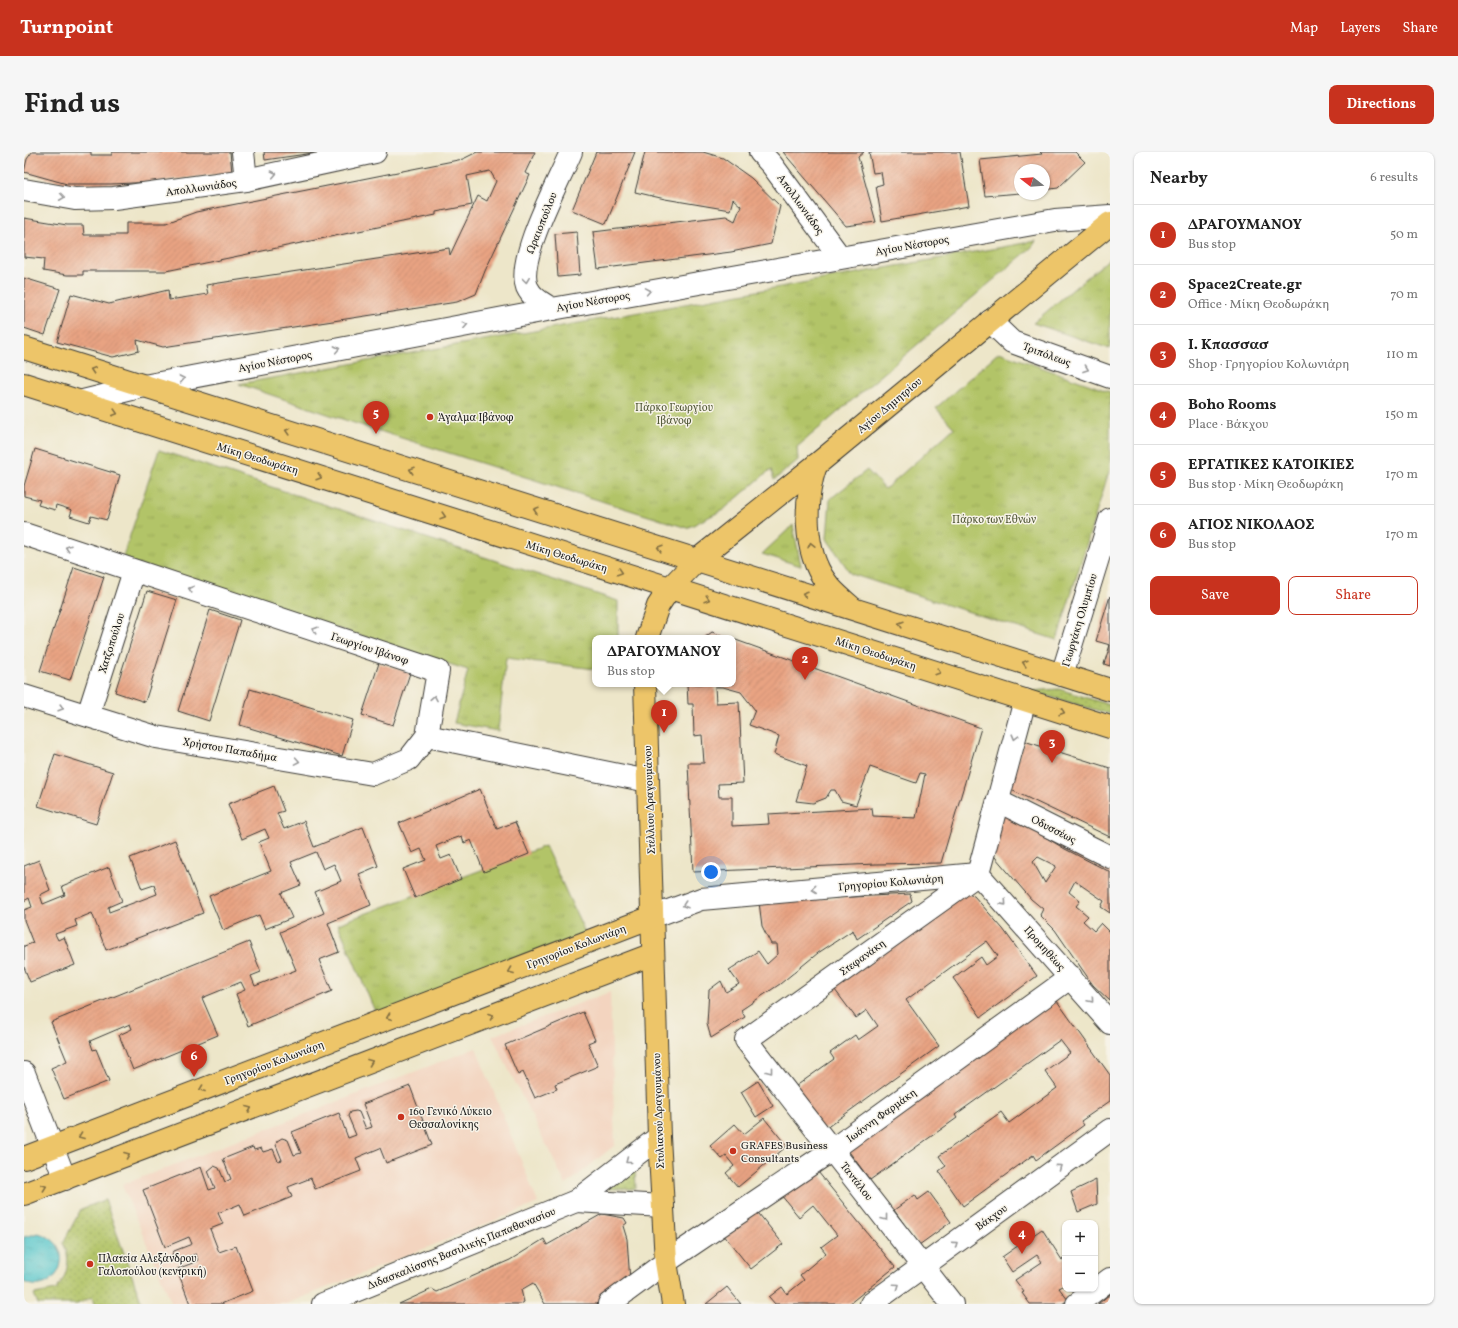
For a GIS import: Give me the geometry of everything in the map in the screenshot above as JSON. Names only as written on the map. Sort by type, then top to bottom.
[{"type":"main road","name":"Αγίου Δημητρίου","points":[[670,588],[697,560],[816,465],[1110,223]]},
{"type":"main road","points":[[24,348],[1110,690]]},
{"type":"main road","name":"Μίκη Θεοδωράκη","points":[[24,384],[1110,727]]},
{"type":"main road","points":[[816,465],[812,478],[809,505],[809,528],[812,550],[819,571],[825,582],[856,610]]},
{"type":"main road","points":[[648,635],[658,606],[670,588]]},
{"type":"main road","name":"Στέλλιου Δραγουμάνου","points":[[645,687],[652,917]]},
{"type":"main road","name":"Στυλιανού Δραγουμάνου","points":[[652,917],[659,1138],[666,1262],[674,1304]]},
{"type":"main road","name":"Γρηγορίου Κολωνιάρη","points":[[24,1158],[652,917]]},
{"type":"main road","points":[[24,1194],[653,954]]},
{"type":"street","points":[[243,152],[246,180]]},
{"type":"street","name":"Απολλωνιάδος","points":[[24,190],[62,197],[102,199],[246,180],[375,152]]},
{"type":"street","name":"Ωραιοπούλου","points":[[552,309],[536,300],[530,292],[527,286],[525,267],[531,244],[571,152]]},
{"type":"street","name":"Απολλωνιάδος","points":[[760,152],[772,165],[840,257]]},
{"type":"street","name":"Αγίου Νέστορος","points":[[79,402],[144,386],[552,309],[840,257],[1068,218],[1110,216]]},
{"type":"street","name":"Τριπόλεως","points":[[990,321],[1012,342],[1110,377]]},
{"type":"street","name":"Γεωργάκη Ολυμπίου","points":[[1062,675],[1110,519]]},
{"type":"street","name":"Γεωργίου Ιβάνοφ","points":[[24,534],[438,670],[427,736]]},
{"type":"street","name":"Χατζοπούλου","points":[[88,716],[134,571]]},
{"type":"street","name":"Χρήστου Παπαδήμα","points":[[24,696],[156,737],[373,774],[409,759],[427,736]]},
{"type":"street","points":[[978,874],[1025,700]]},
{"type":"street","points":[[427,736],[648,781]]},
{"type":"street","name":"Οδυσσέως","points":[[998,801],[1110,857]]},
{"type":"street","name":"Γρηγορίου Κολωνιάρη","points":[[652,917],[701,899],[978,874]]},
{"type":"street","name":"Προμηθέως","points":[[978,874],[1071,977],[1110,1023]]},
{"type":"street","name":"Στεφανάκη","points":[[746,1040],[978,874]]},
{"type":"street","name":"Ιωάννη Φαρμάκη","points":[[609,1304],[666,1262],[832,1150],[1071,977]]},
{"type":"street","name":"Ταντάλου","points":[[746,1040],[952,1304]]},
{"type":"street","points":[[24,1073],[65,1179]]},
{"type":"street","name":"Βάκχου","points":[[871,1304],[1110,1130]]},
{"type":"street","name":"Διδασκαλίσσης Βασιλικής Παπαθανασίου","points":[[323,1304],[576,1201],[659,1138]]},
{"type":"street","name":"Διδασκαλίσσης Βασιλικής Παπαθανασίου","points":[[576,1201],[663,1206]]},
{"type":"street","points":[[1077,1304],[1110,1279]]},
{"type":"shaded area","points":[[610,992],[615,1145],[566,1185],[492,1036]]},
{"type":"shaded area","name":"16ο Γενικό Λύκειο Θεσσαλονίκης","points":[[476,1048],[538,1203],[286,1304],[172,1304],[122,1185]]},
{"type":"green space","name":"Πάρκο Γεωργίου Ιβάνοφ","points":[[1036,241],[1032,247],[797,447],[798,460],[774,480],[771,469],[723,510],[687,528],[351,422],[239,384]]},
{"type":"green space","points":[[1110,258],[1110,349],[1033,323]]},
{"type":"green space","name":"Πάρκο των Εθνών","points":[[999,352],[1110,392],[1110,468],[1057,640],[851,574],[827,539],[830,499],[867,470],[885,489],[954,428],[936,408]]},
{"type":"green space","points":[[159,450],[618,601],[618,635],[592,635],[592,669],[506,658],[498,731],[454,723],[468,670],[122,559]]},
{"type":"green space","points":[[793,525],[801,566],[762,554]]},
{"type":"green space","points":[[1059,689],[1110,705],[1110,714],[1030,691]]},
{"type":"green space","points":[[545,846],[589,941],[379,1021],[338,924]]},
{"type":"green space","points":[[635,1166],[636,1189],[607,1189]]},
{"type":"green space","points":[[105,1200],[142,1304],[94,1304],[92,1297],[77,1304],[38,1304],[34,1294],[56,1290],[63,1279],[68,1262],[66,1249],[63,1243],[81,1209]]},
{"type":"water","points":[[38,1233],[51,1239],[59,1248],[61,1258],[60,1268],[54,1277],[46,1283],[36,1285],[24,1282],[24,1237]]},
{"type":"building","points":[[32,152],[91,152],[91,155],[112,155],[112,152],[230,152],[232,173],[155,182],[67,184],[24,172],[27,159]]},
{"type":"building","points":[[264,152],[313,152],[313,153],[265,160]]},
{"type":"building","points":[[477,152],[535,152],[525,173],[530,175],[485,271],[476,294],[457,302],[163,347],[137,340],[139,351],[113,357],[57,342],[71,294],[109,304],[168,290],[169,300],[208,294],[206,285],[449,248],[450,255],[478,196],[487,201],[496,181],[490,171],[467,176],[472,205],[436,212],[436,215],[166,271],[83,271],[83,275],[67,275],[43,271],[44,259],[24,257],[24,218],[67,225],[83,225],[84,235],[126,235],[126,223],[166,223],[196,212],[463,159]]},
{"type":"building","points":[[596,152],[635,152],[606,224],[572,210]]},
{"type":"building","points":[[645,152],[703,152],[723,158],[751,178],[780,206],[771,244],[731,252],[598,269],[593,232],[726,216],[735,221],[741,206],[733,199],[730,210],[665,199],[635,192]]},
{"type":"building","points":[[783,152],[864,152],[858,157],[876,222],[846,226]]},
{"type":"building","points":[[869,152],[960,152],[969,206],[882,221],[876,186],[883,184],[881,172],[873,173]]},
{"type":"building","points":[[1040,152],[1075,152],[1085,162],[1058,188],[1050,189],[1050,164],[1014,164],[1014,194],[985,196],[980,160],[1042,154]]},
{"type":"building","points":[[577,232],[580,275],[558,277],[555,234]]},
{"type":"building","points":[[24,278],[60,289],[45,335],[24,328]]},
{"type":"building","points":[[35,449],[120,475],[107,520],[91,516],[89,522],[70,516],[72,510],[56,505],[55,510],[38,505],[40,500],[24,496],[24,486]]},
{"type":"building","points":[[74,567],[104,577],[70,680],[40,671]]},
{"type":"building","points":[[147,591],[177,600],[145,702],[115,692]]},
{"type":"building","points":[[1110,596],[1110,645],[1096,641]]},
{"type":"building","points":[[210,610],[240,620],[209,721],[178,711]]},
{"type":"building","points":[[712,632],[720,635],[708,635]]},
{"type":"building","points":[[736,640],[981,728],[941,863],[876,864],[693,872],[688,763],[704,763],[702,735],[694,736],[693,704],[688,704],[687,687],[715,687],[716,703],[739,702],[743,783],[718,784],[719,797],[732,797],[732,826],[769,824],[768,814],[872,808],[873,816],[916,818],[925,774],[920,773],[916,783],[870,767],[856,805],[841,801],[835,790],[831,790],[826,798],[813,803],[796,801],[807,766],[774,754],[779,736],[749,725],[755,710],[741,692],[723,687],[736,687]]},
{"type":"building","points":[[1110,645],[1110,666],[1104,664]]},
{"type":"building","points":[[379,663],[410,673],[393,725],[362,715]]},
{"type":"building","points":[[250,689],[353,720],[342,756],[240,725]]},
{"type":"building","points":[[1024,741],[1110,768],[1110,837],[1007,788]]},
{"type":"building","points":[[55,754],[113,772],[96,824],[38,806]]},
{"type":"building","points":[[274,786],[284,811],[277,813],[284,829],[304,821],[314,847],[363,827],[378,866],[359,874],[371,905],[328,923],[339,952],[319,960],[332,991],[248,1026],[236,994],[245,990],[241,982],[202,998],[218,1035],[133,1070],[119,1035],[132,1029],[130,1024],[90,1041],[93,1050],[96,1049],[109,1081],[64,1099],[51,1068],[67,1061],[51,1022],[249,942],[261,972],[251,976],[255,986],[296,970],[280,932],[324,913],[315,892],[341,881],[334,864],[323,869],[316,852],[291,862],[301,885],[281,893],[292,918],[265,929],[259,915],[223,930],[209,896],[271,871],[259,842],[269,838],[265,829],[242,839],[228,804]]},
{"type":"building","points":[[480,789],[497,829],[515,822],[529,854],[484,872],[471,840],[464,843],[462,836],[453,839],[436,846],[441,859],[451,855],[461,879],[415,898],[403,869],[426,860],[421,849],[412,853],[399,823]]},
{"type":"building","points":[[1002,811],[1065,849],[1110,872],[1110,913],[1101,907],[1104,901],[1075,881],[1069,892],[1080,901],[1076,906],[1088,916],[1083,921],[1094,931],[1101,923],[1110,932],[1110,1001],[1093,985],[1055,930],[1040,915],[1043,909],[1031,899],[989,850]],"holes":[[[1038,857],[1056,866],[1045,883],[1033,862]]]},
{"type":"building","points":[[175,840],[203,913],[106,950],[92,913],[75,920],[77,926],[55,934],[58,940],[64,937],[75,965],[30,982],[24,967],[24,946],[33,943],[24,920],[24,910],[32,907],[29,898],[24,901],[24,866],[39,860],[50,890],[40,895],[43,904],[65,895],[62,886],[109,867],[122,901],[108,907],[109,912],[157,894],[154,885],[142,889],[130,858]]},
{"type":"building","points":[[964,893],[974,896],[1003,929],[1037,976],[981,1017],[953,978],[981,957],[986,965],[998,956],[987,941],[906,1000],[939,1046],[822,1131],[792,1089],[834,1059],[830,1053],[855,1035],[858,1040],[878,1026],[867,1010],[856,1018],[832,986]]},
{"type":"building","points":[[910,894],[912,901],[857,939],[853,930],[818,953],[780,984],[741,1010],[745,1017],[711,1038],[707,1024],[709,990],[721,981],[726,992],[739,984],[729,970],[758,951],[767,964],[778,954],[777,944],[771,944],[762,926],[759,902]]},
{"type":"building","points":[[1052,994],[1110,1075],[1110,1101],[1081,1121],[1084,1125],[1036,1160],[1033,1155],[963,1206],[939,1171],[946,1166],[939,1156],[1001,1112],[1009,1123],[1057,1088],[1045,1071],[1070,1053],[1060,1040],[955,1115],[957,1118],[870,1180],[844,1145]]},
{"type":"building","points":[[583,1012],[595,1040],[588,1043],[598,1066],[555,1084],[557,1089],[535,1098],[523,1072],[518,1075],[505,1045]]},
{"type":"building","points":[[758,1081],[773,1106],[756,1117],[741,1092]]},
{"type":"building","points":[[410,1086],[432,1145],[386,1163],[380,1148],[356,1158],[361,1171],[315,1189],[311,1178],[288,1187],[292,1197],[245,1216],[240,1204],[218,1213],[223,1224],[210,1229],[219,1252],[236,1246],[253,1291],[221,1304],[190,1304],[177,1269],[198,1261],[196,1254],[176,1261],[172,1254],[174,1251],[192,1244],[189,1237],[165,1247],[143,1190],[201,1167],[209,1190],[215,1188],[208,1171],[214,1166],[219,1168],[225,1182],[231,1179],[223,1159],[253,1147],[254,1150],[261,1148],[263,1152],[273,1149],[278,1161],[282,1160],[276,1145],[277,1141],[282,1138],[288,1140],[294,1155],[301,1153],[292,1132],[339,1113],[348,1138],[356,1135],[348,1116],[350,1112],[359,1112],[366,1129],[372,1127],[363,1104]]},
{"type":"building","points":[[764,1118],[787,1146],[738,1187],[726,1173],[734,1166],[726,1156],[722,1159],[710,1146],[735,1124],[744,1134]]},
{"type":"building","points":[[814,1167],[895,1267],[849,1304],[775,1304],[769,1297],[782,1287],[787,1294],[804,1280],[800,1275],[826,1253],[821,1247],[837,1235],[813,1205],[799,1217],[781,1195]]},
{"type":"building","points":[[1096,1180],[1097,1204],[1078,1212],[1071,1192]]},
{"type":"building","points":[[929,1192],[951,1222],[919,1245],[894,1210],[915,1195],[918,1200]]},
{"type":"building","points":[[755,1209],[783,1244],[751,1269],[723,1234]]},
{"type":"building","points":[[602,1214],[624,1218],[627,1223],[623,1226],[627,1239],[630,1281],[597,1304],[545,1304],[533,1283],[521,1290],[524,1302],[521,1304],[399,1304],[432,1289],[437,1292],[510,1260],[544,1239],[547,1245]]},
{"type":"building","points":[[1042,1229],[1062,1260],[1062,1286],[1059,1288],[1068,1300],[1062,1304],[1030,1304],[1022,1293],[1024,1292],[1015,1280],[1042,1262],[1037,1255],[1012,1272],[1002,1257]]},
{"type":"building","points":[[727,1287],[741,1304],[706,1304]]},
{"type":"building","points":[[1110,1294],[1110,1304],[1098,1304]]},
{"type":"place","name":"Άγαλμα Ιβάνοφ","points":[[430,417]]},
{"type":"place","name":"ΕΡΓΑΤΙΚΕΣ ΚΑΤΟΙΚΙΕΣ","points":[[376,434]]},
{"type":"place","name":"Space2Create.gr","points":[[805,680]]},
{"type":"place","name":"ΔΡΑΓΟΥΜΑΝΟΥ","points":[[664,733]]},
{"type":"place","name":"Ι. Κπασσασ","points":[[1052,763]]},
{"type":"place","name":"ΑΓΙΟΣ ΝΙΚΟΛΑΟΣ","points":[[194,1077]]},
{"type":"place","name":"16ο Γενικό Λύκειο Θεσσαλονίκης","points":[[401,1117]]},
{"type":"place","name":"GRAFES Business Consultants","points":[[733,1151]]},
{"type":"place","name":"Boho Rooms","points":[[1022,1254]]},
{"type":"place","name":"Πλατεία Αλεξάνδρου Γαλοπούλου (κεντρική)","points":[[90,1264]]}]
